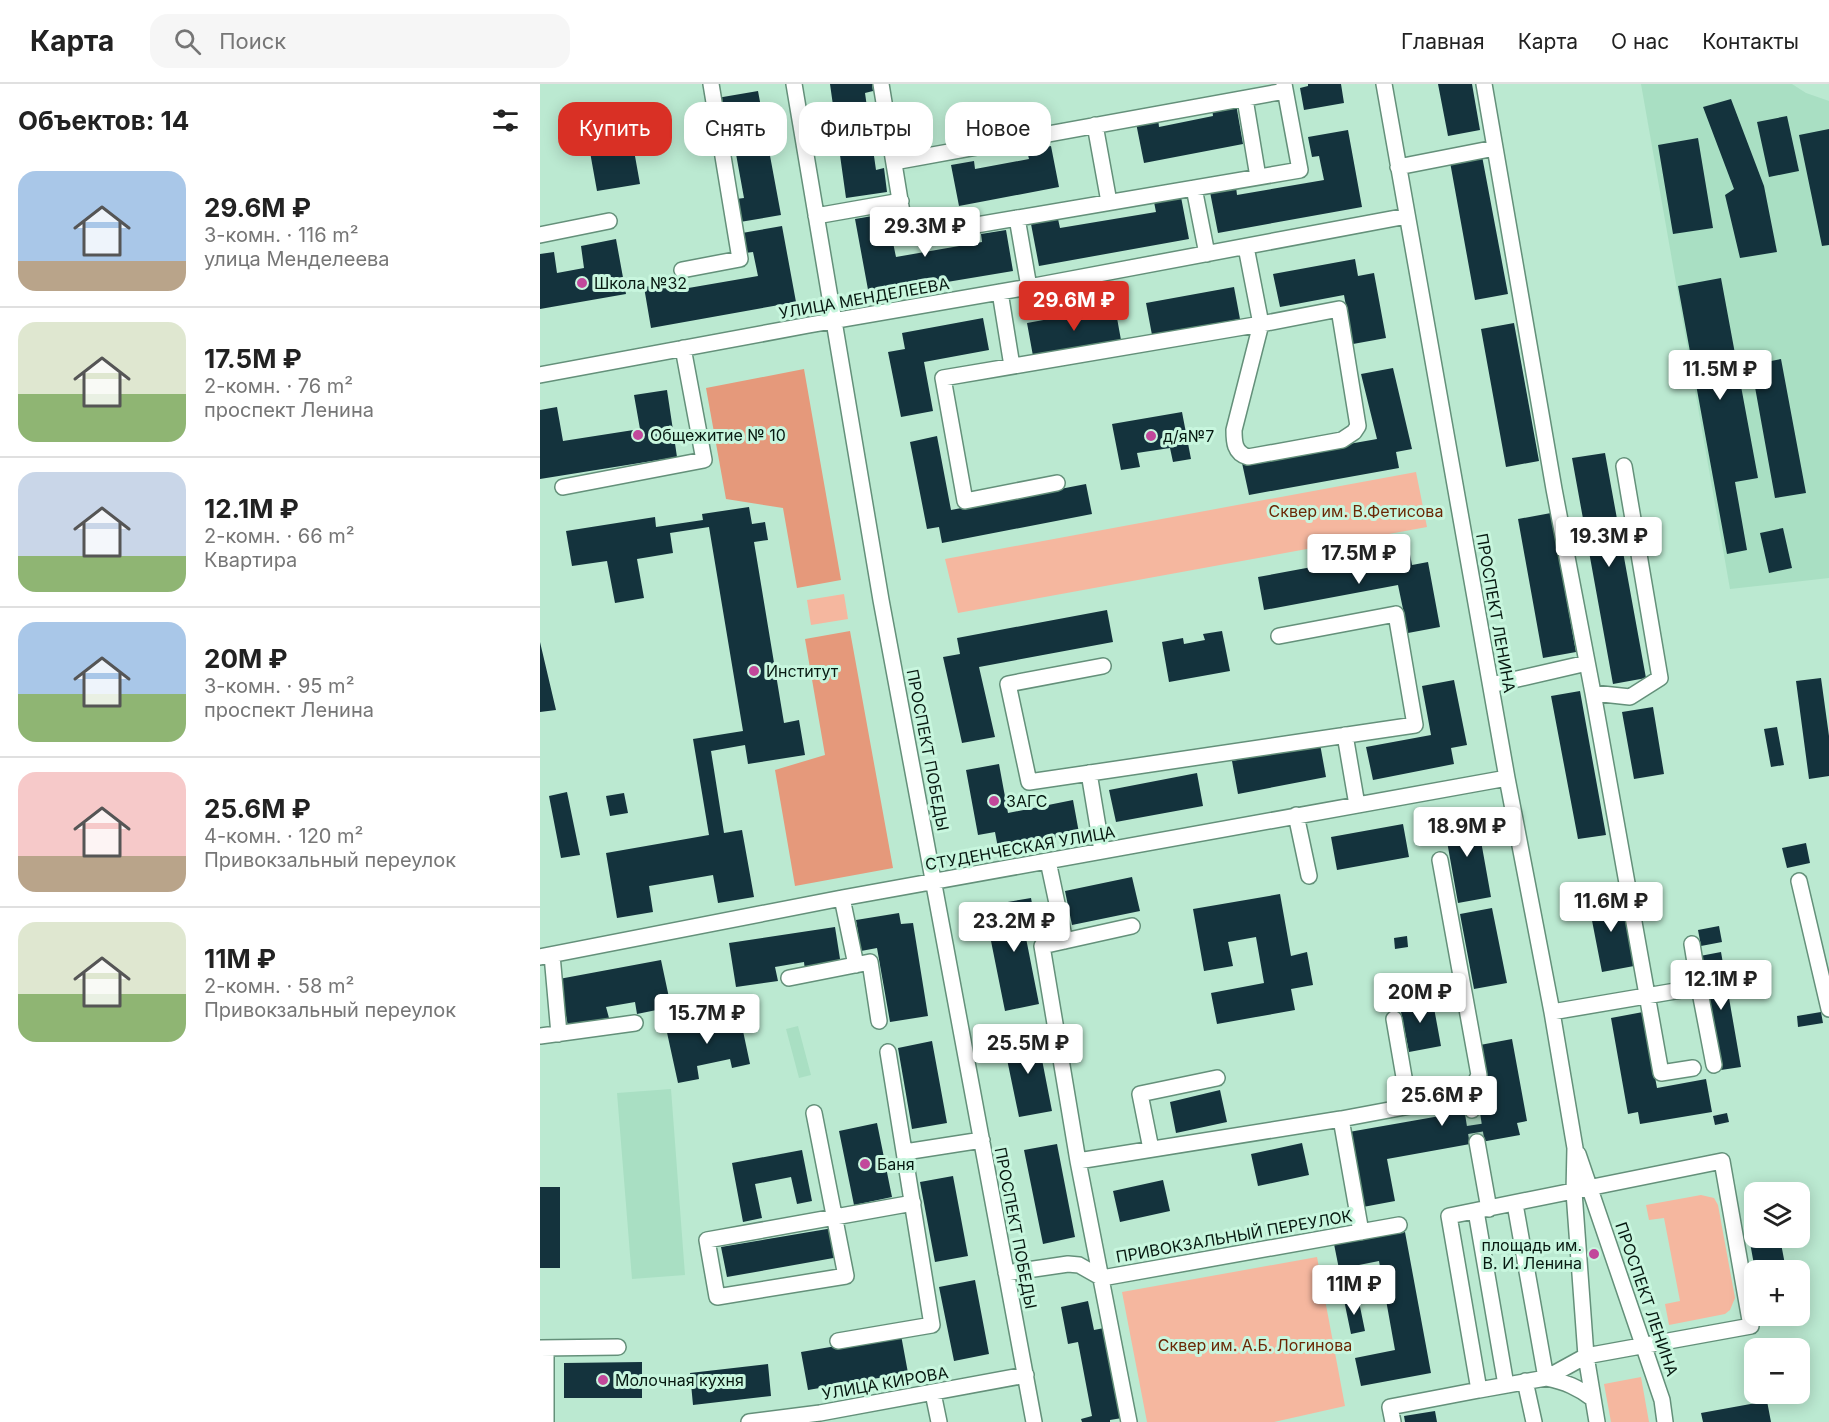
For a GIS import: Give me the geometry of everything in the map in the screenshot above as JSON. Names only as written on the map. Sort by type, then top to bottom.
[{"type":"street","points":[[682,270],[740,259],[711,84]]},
{"type":"street","name":"ПРОСПЕКТ ПОБЕДЫ","points":[[794,84],[881,600],[1034,1422]]},
{"type":"street","points":[[881,84],[906,237],[1300,170],[1285,87],[1245,99],[894,162]]},
{"type":"street","name":"ПРОСПЕКТ ЛЕНИНА","points":[[1384,84],[1575,1148],[1574,1192],[1586,1356],[1597,1422]]},
{"type":"street","points":[[1484,84],[1554,489],[1661,1073],[1693,1068]]},
{"type":"street","points":[[1245,99],[1258,177]]},
{"type":"street","points":[[1095,125],[1109,202]]},
{"type":"street","points":[[1398,167],[1495,148]]},
{"type":"street","points":[[1194,188],[1207,254]]},
{"type":"street","points":[[816,216],[901,201]]},
{"type":"street","name":"УЛИЦА МЕНДЕЛЕЕВА","points":[[540,375],[1407,216]]},
{"type":"street","points":[[1017,218],[1029,287]]},
{"type":"street","points":[[540,235],[609,221]]},
{"type":"street","points":[[1057,483],[965,501],[943,378],[1261,324],[1339,309],[1358,426],[1354,432],[1342,440],[1248,456],[1243,455],[1237,449],[1234,442],[1234,430],[1261,324],[1246,247]]},
{"type":"street","points":[[1000,292],[1012,366]]},
{"type":"street","points":[[563,487],[704,460],[683,348]]},
{"type":"street","points":[[1593,693],[1630,697],[1660,678],[1624,465]]},
{"type":"street","points":[[1103,666],[1008,684],[1029,782],[1415,725],[1396,615],[1279,636]]},
{"type":"street","points":[[1491,685],[1587,663]]},
{"type":"street","points":[[1345,735],[1357,805]]},
{"type":"street","points":[[1089,773],[1102,851]]},
{"type":"street","name":"СТУДЕНЧЕСКАЯ УЛИЦА","points":[[546,956],[842,898],[1507,777]]},
{"type":"street","points":[[1296,815],[1309,876]]},
{"type":"street","points":[[1078,1161],[1409,1106],[1470,1103],[1479,1075],[1440,860]]},
{"type":"street","points":[[1048,861],[1065,941]]},
{"type":"street","points":[[1799,881],[1829,1009]]},
{"type":"street","points":[[842,898],[856,965]]},
{"type":"street","points":[[1129,1422],[1078,1161],[1042,946],[1132,926]]},
{"type":"street","points":[[1692,944],[1714,1065]]},
{"type":"street","points":[[546,956],[559,1034]]},
{"type":"street","points":[[789,978],[870,962],[879,1021]]},
{"type":"street","points":[[1552,1012],[1699,987]]},
{"type":"street","points":[[1394,1019],[1409,1106]]},
{"type":"street","points":[[540,1036],[635,1023]]},
{"type":"street","points":[[838,1341],[932,1324],[888,1052]]},
{"type":"street","points":[[1151,1149],[1140,1094],[1217,1078]]},
{"type":"street","points":[[814,1113],[835,1217],[846,1276],[717,1296],[707,1240],[835,1217],[913,1203]]},
{"type":"street","points":[[1341,1119],[1361,1232]]},
{"type":"street","points":[[905,1152],[982,1140]]},
{"type":"street","points":[[1477,1142],[1482,1210],[1506,1385]]},
{"type":"street","name":"ПРОСПЕКТ ЛЕНИНА","points":[[1575,1148],[1591,1188],[1662,1400],[1665,1422]]},
{"type":"street","points":[[1479,1390],[1449,1216],[1722,1161],[1751,1326],[1586,1356],[1546,1378]]},
{"type":"street","points":[[1515,1204],[1546,1378]]},
{"type":"street","name":"ПРИВОКЗАЛЬНЫЙ ПЕРЕУЛОК","points":[[1006,1273],[1068,1264],[1079,1265],[1102,1278],[1399,1225]]},
{"type":"street","points":[[546,1422],[543,1348],[618,1347]]},
{"type":"street","name":"УЛИЦА КИРОВА","points":[[749,1422],[820,1418],[933,1393],[1026,1376]]},
{"type":"street","points":[[1393,1422],[1390,1407],[1546,1378],[1579,1388],[1593,1399]]},
{"type":"street","points":[[1525,1381],[1534,1422]]},
{"type":"street","points":[[933,1393],[939,1422]]},
{"type":"shaded area","points":[[1641,84],[1792,84],[1806,93],[1829,101],[1829,578],[1730,589]]},
{"type":"shaded area","points":[[804,369],[841,580],[797,588],[783,508],[726,499],[706,388]]},
{"type":"shaded area","points":[[850,631],[893,868],[795,886],[775,770],[825,755],[805,639]]},
{"type":"shaded area","points":[[798,1026],[811,1075],[799,1078],[786,1029]]},
{"type":"shaded area","points":[[671,1089],[685,1275],[632,1279],[617,1093]]},
{"type":"green space","name":"Сквер им. В.Фетисова","points":[[1416,472],[1427,527],[958,613],[945,559]]},
{"type":"green space","points":[[844,594],[848,619],[811,625],[807,600]]},
{"type":"green space","points":[[1701,1195],[1714,1198],[1718,1205],[1735,1298],[1730,1310],[1725,1314],[1669,1325],[1665,1304],[1680,1301],[1664,1218],[1649,1220],[1646,1205]]},
{"type":"green space","name":"Сквер им. А.Б. Логинова","points":[[1317,1257],[1345,1406],[1274,1422],[1147,1422],[1122,1292]]},
{"type":"green space","points":[[1641,1377],[1649,1422],[1611,1422],[1604,1384]]},
{"type":"building","points":[[830,84],[872,84],[873,91],[865,93],[866,102],[833,102]]},
{"type":"building","points":[[1308,84],[1341,84],[1344,103],[1304,110],[1300,88]]},
{"type":"building","points":[[1438,84],[1472,84],[1480,130],[1448,136]]},
{"type":"building","points":[[758,91],[760,102],[718,102],[717,98]]},
{"type":"building","points":[[1731,99],[1764,186],[1777,252],[1740,258],[1725,195],[1734,189],[1703,107]]},
{"type":"building","points":[[1236,104],[1243,144],[1144,163],[1136,123],[1158,118],[1159,127],[1213,116],[1212,108]]},
{"type":"building","points":[[1787,116],[1799,171],[1769,177],[1757,122]]},
{"type":"building","points":[[1829,129],[1829,245],[1822,246],[1799,135]]},
{"type":"building","points":[[1348,130],[1362,207],[1218,233],[1210,192],[1236,187],[1237,195],[1324,180],[1319,156],[1312,157],[1308,137]]},
{"type":"building","points":[[1698,138],[1713,228],[1673,234],[1658,145]]},
{"type":"building","points":[[1051,146],[1059,187],[959,206],[951,165],[974,161],[975,169],[1029,159],[1028,156],[1051,156]]},
{"type":"building","points":[[591,156],[635,156],[640,184],[597,191]]},
{"type":"building","points":[[736,156],[770,156],[781,215],[740,222],[736,199],[744,198]]},
{"type":"building","points":[[840,156],[874,156],[876,170],[884,168],[887,192],[846,198]]},
{"type":"building","points":[[1482,156],[1508,294],[1475,300],[1450,162]]},
{"type":"building","points":[[1181,197],[1189,239],[1039,266],[1031,224],[1058,219],[1060,228],[1156,212],[1154,202]]},
{"type":"building","points":[[896,212],[899,232],[891,233],[896,257],[982,242],[981,234],[1006,230],[1013,271],[869,295],[855,219]]},
{"type":"building","points":[[782,226],[796,302],[651,328],[644,287],[670,283],[671,291],[758,276],[753,252],[745,253],[742,233]]},
{"type":"building","name":"Школа №32","points":[[616,239],[626,294],[540,309],[540,254],[554,252],[557,273],[584,268],[581,246]]},
{"type":"building","points":[[1355,259],[1358,276],[1374,273],[1386,338],[1353,344],[1344,295],[1280,307],[1273,274]]},
{"type":"building","points":[[1721,278],[1758,478],[1735,482],[1747,550],[1727,554],[1678,286]]},
{"type":"building","points":[[1234,287],[1240,319],[1152,335],[1146,303]]},
{"type":"building","points":[[1115,307],[1121,340],[1033,356],[1027,323]]},
{"type":"building","points":[[983,318],[989,350],[924,362],[933,411],[901,417],[888,352],[905,349],[902,333]]},
{"type":"building","points":[[1514,323],[1539,461],[1506,467],[1481,329]]},
{"type":"building","points":[[1781,359],[1806,493],[1775,498],[1751,365]]},
{"type":"building","points":[[1393,368],[1412,449],[1396,452],[1399,468],[1249,495],[1242,463],[1377,439],[1361,374]]},
{"type":"building","name":"Общежитие № 10","points":[[667,390],[677,457],[540,479],[540,410],[557,407],[563,441],[640,429],[634,395]]},
{"type":"building","name":"д/я№7","points":[[1182,412],[1191,459],[1173,462],[1170,448],[1137,453],[1140,467],[1121,470],[1112,424]]},
{"type":"building","points":[[937,436],[951,510],[1086,484],[1092,514],[942,543],[939,527],[927,529],[910,442]]},
{"type":"building","points":[[1605,453],[1646,678],[1613,684],[1572,458]]},
{"type":"building","name":"Институт","points":[[749,507],[752,524],[765,522],[768,540],[754,542],[784,723],[799,720],[805,755],[748,764],[745,745],[711,751],[724,833],[742,830],[754,897],[718,903],[713,875],[649,886],[653,912],[617,918],[606,853],[709,835],[693,739],[743,731],[709,527],[670,533],[673,553],[637,559],[644,598],[615,603],[607,561],[572,566],[566,531],[655,517],[656,527],[703,520],[702,514]]},
{"type":"building","points":[[1551,513],[1576,652],[1543,658],[1518,519]]},
{"type":"building","points":[[1783,528],[1792,568],[1769,573],[1760,533]]},
{"type":"building","points":[[1409,549],[1412,565],[1428,562],[1440,627],[1408,633],[1398,585],[1264,610],[1258,577]]},
{"type":"building","points":[[1107,610],[1113,642],[979,667],[995,737],[962,743],[943,657],[960,654],[957,638]]},
{"type":"building","points":[[1222,631],[1230,671],[1169,682],[1162,642],[1183,638],[1184,644],[1205,640],[1203,634]]},
{"type":"building","points":[[540,642],[556,710],[540,712]]},
{"type":"building","points":[[1821,678],[1829,736],[1829,776],[1809,779],[1796,681]]},
{"type":"building","points":[[1454,680],[1467,745],[1451,748],[1454,764],[1373,780],[1366,747],[1431,735],[1422,686]]},
{"type":"building","points":[[1580,691],[1606,835],[1578,839],[1551,696]]},
{"type":"building","points":[[1653,707],[1664,774],[1634,779],[1622,712]]},
{"type":"building","points":[[1777,727],[1784,765],[1771,767],[1764,729]]},
{"type":"building","points":[[1320,744],[1326,777],[1238,794],[1232,761]]},
{"type":"building","points":[[999,764],[1008,813],[1073,800],[1079,833],[998,848],[995,832],[978,835],[966,770]]},
{"type":"building","points":[[1197,773],[1203,806],[1116,822],[1109,790]]},
{"type":"building","points":[[567,792],[580,855],[561,858],[549,796]]},
{"type":"building","points":[[624,793],[628,813],[610,816],[606,796]]},
{"type":"building","points":[[1476,813],[1491,897],[1458,903],[1443,819]]},
{"type":"building","points":[[1403,824],[1409,857],[1337,870],[1331,837]]},
{"type":"building","points":[[1806,843],[1810,863],[1787,868],[1782,848]]},
{"type":"building","points":[[1132,877],[1140,911],[1072,925],[1065,891]]},
{"type":"building","points":[[1280,894],[1291,956],[1307,952],[1313,985],[1291,989],[1295,1010],[1217,1024],[1211,993],[1264,983],[1256,937],[1228,942],[1233,966],[1204,971],[1193,909]]},
{"type":"building","points":[[1621,894],[1634,966],[1602,972],[1588,900]]},
{"type":"building","points":[[1031,898],[1037,930],[1025,933],[1039,1004],[1005,1011],[987,921],[999,919],[996,904]]},
{"type":"building","points":[[1492,908],[1507,983],[1474,989],[1460,914]]},
{"type":"building","points":[[899,913],[901,924],[913,923],[928,1016],[890,1022],[877,948],[861,951],[856,920]]},
{"type":"building","points":[[1719,926],[1722,942],[1701,946],[1698,930]]},
{"type":"building","points":[[835,927],[841,965],[805,971],[804,962],[775,967],[778,981],[736,987],[729,943]]},
{"type":"building","points":[[1407,936],[1408,947],[1395,949],[1394,938]]},
{"type":"building","points":[[1721,952],[1741,1067],[1721,1070],[1700,956]]},
{"type":"building","points":[[661,960],[671,1007],[637,1014],[635,1002],[606,1007],[609,1018],[568,1026],[559,979]]},
{"type":"building","points":[[1432,997],[1441,1046],[1409,1052],[1399,1002]]},
{"type":"building","points":[[739,1012],[750,1064],[732,1068],[730,1059],[697,1066],[699,1079],[678,1083],[666,1028]]},
{"type":"building","points":[[1643,1012],[1657,1088],[1706,1079],[1712,1112],[1640,1124],[1638,1112],[1628,1114],[1611,1018]]},
{"type":"building","points":[[1821,1012],[1823,1023],[1798,1027],[1797,1016]]},
{"type":"building","points":[[1037,1034],[1052,1111],[1019,1117],[1003,1040]]},
{"type":"building","points":[[1512,1039],[1527,1121],[1517,1123],[1520,1135],[1387,1159],[1395,1201],[1363,1207],[1349,1132],[1491,1107],[1480,1045]]},
{"type":"building","points":[[932,1041],[947,1123],[912,1129],[898,1048]]},
{"type":"building","points":[[1220,1090],[1227,1122],[1176,1133],[1170,1102]]},
{"type":"building","points":[[1727,1113],[1729,1122],[1715,1125],[1713,1116]]},
{"type":"building","name":"Баня","points":[[877,1123],[892,1197],[854,1205],[839,1131]]},
{"type":"building","points":[[1302,1143],[1309,1175],[1258,1186],[1251,1154]]},
{"type":"building","points":[[1057,1144],[1075,1237],[1043,1244],[1024,1150]]},
{"type":"building","points":[[802,1150],[812,1201],[797,1204],[791,1177],[755,1184],[762,1218],[743,1222],[732,1163]]},
{"type":"building","points":[[953,1176],[968,1256],[935,1262],[920,1182]]},
{"type":"building","points":[[1163,1180],[1170,1211],[1120,1222],[1113,1191]]},
{"type":"building","points":[[540,1187],[560,1187],[560,1268],[540,1268]]},
{"type":"building","points":[[833,1228],[839,1257],[727,1277],[721,1247]]},
{"type":"building","points":[[1405,1232],[1431,1373],[1361,1386],[1355,1358],[1395,1350],[1379,1261],[1339,1269],[1334,1244]]},
{"type":"building","points":[[1751,1248],[1782,1248],[1784,1260],[1753,1260]]},
{"type":"building","points":[[975,1280],[989,1354],[954,1361],[939,1287]]},
{"type":"building","points":[[1358,1297],[1365,1331],[1351,1334],[1344,1300]]},
{"type":"building","points":[[1088,1301],[1094,1330],[1104,1328],[1122,1418],[1110,1420],[1110,1422],[1082,1422],[1081,1419],[1092,1416],[1078,1342],[1068,1344],[1061,1307]]},
{"type":"building","points":[[901,1335],[908,1373],[808,1390],[801,1352]]},
{"type":"building","name":"Молочная кухня","points":[[642,1362],[642,1398],[564,1398],[564,1363]]},
{"type":"building","points":[[768,1364],[771,1396],[693,1405],[690,1373]]},
{"type":"building","points":[[1750,1404],[1768,1404],[1771,1422],[1703,1422],[1701,1413]]},
{"type":"building","points":[[1435,1411],[1437,1422],[1405,1422],[1404,1416]]},
{"type":"tunnel","points":[[1472,1110],[1477,1142]]},
{"type":"place","name":"Школа №32","points":[[582,283]]},
{"type":"place","name":"Общежитие № 10","points":[[638,435]]},
{"type":"place","name":"д/я№7","points":[[1151,436]]},
{"type":"place","name":"Институт","points":[[754,671]]},
{"type":"place","name":"ЗАГС","points":[[994,801]]},
{"type":"place","name":"Баня","points":[[865,1164]]},
{"type":"place","name":"площадь им. В. И. Ленина","points":[[1594,1254]]},
{"type":"place","name":"Молочная кухня","points":[[603,1380]]}]
